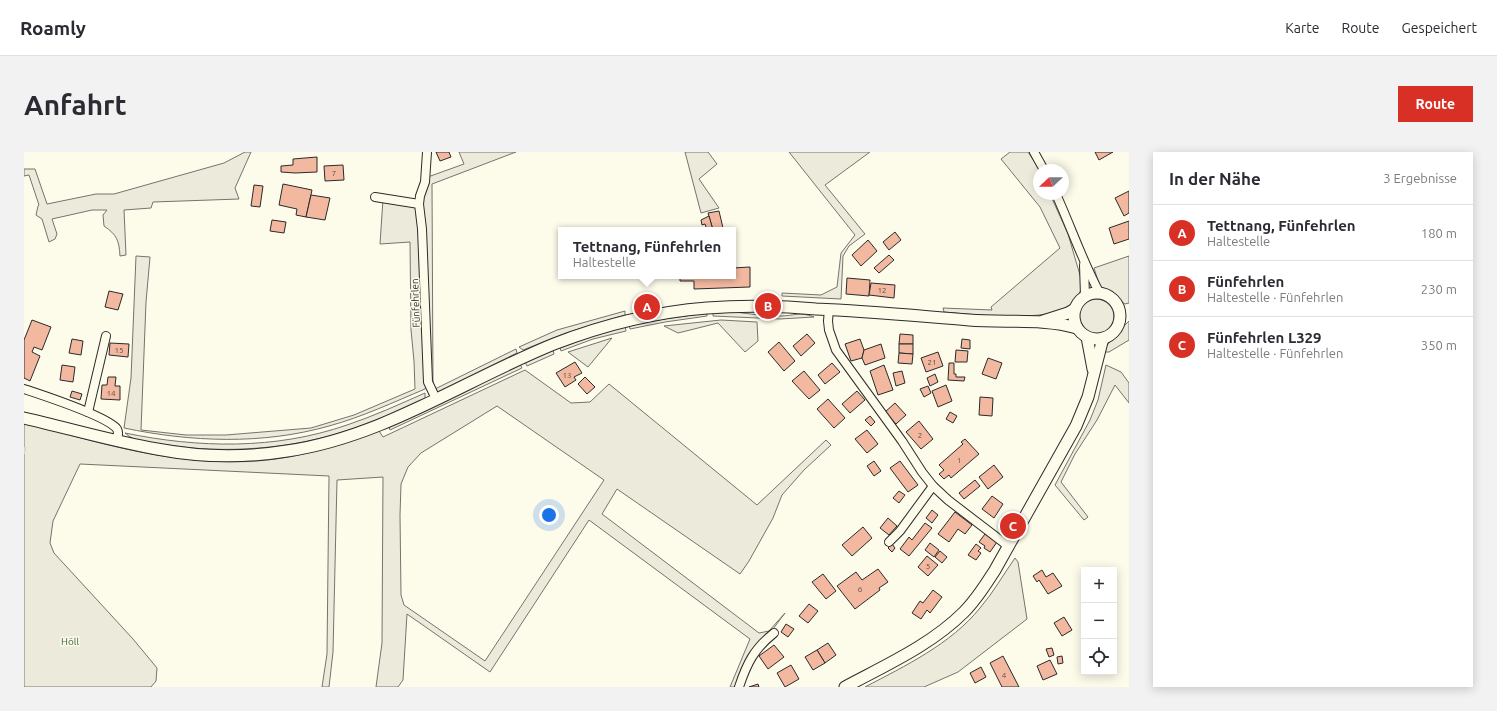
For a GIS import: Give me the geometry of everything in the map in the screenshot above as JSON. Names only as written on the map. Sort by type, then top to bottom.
[{"type":"main road","points":[[1041,322],[1068,313],[1074,309],[1080,300],[1085,296],[1099,292],[1111,297],[1124,306],[1120,313],[1124,319],[1113,333],[1103,338],[1096,339],[1087,337],[1077,328],[1074,319],[1074,309]]},
{"type":"main road","points":[[24,418],[116,441],[157,449],[205,455],[248,455],[288,451],[338,440],[362,432],[436,399],[521,358],[555,344],[593,330],[664,313],[709,308],[768,306],[829,309],[980,321],[1041,322],[1077,328]]},
{"type":"main road","points":[[1087,337],[1094,372]]},
{"type":"main road","points":[[845,687],[916,649],[940,633],[954,622],[983,590],[1076,426],[1088,397],[1103,338]]},
{"type":"street","name":"Fünfehrlen","points":[[427,152],[424,182],[419,204],[422,229],[428,382],[436,399]]},
{"type":"street","points":[[1034,152],[1041,164]]},
{"type":"street","points":[[375,197],[419,204]]},
{"type":"street","points":[[1059,200],[1072,229],[1084,262],[1099,292]]},
{"type":"street","points":[[1084,262],[1085,296]]},
{"type":"street","points":[[829,309],[829,330],[836,350],[933,486],[948,500],[1008,546]]},
{"type":"street","points":[[88,412],[106,336]]},
{"type":"street","points":[[24,389],[88,412],[112,424],[118,430],[116,441]]},
{"type":"street","points":[[889,542],[900,531],[933,486]]},
{"type":"street","points":[[739,687],[750,658],[760,644],[774,633]]},
{"type":"green space","points":[[245,152],[251,152],[235,188],[239,199],[153,202],[151,208],[124,210],[126,255],[120,256],[119,246],[115,235],[104,226],[103,215],[107,210],[92,210],[52,219],[57,234],[55,239],[49,242],[42,219],[36,215],[39,205],[29,175],[24,176],[24,169],[35,169],[47,204],[96,194],[114,194],[224,163]]},
{"type":"green space","points":[[459,152],[516,152],[432,184],[433,385],[354,418],[304,432],[278,436],[252,439],[201,439],[149,433],[124,428],[131,378],[136,256],[150,257],[146,302],[141,430],[186,435],[226,435],[311,428],[354,415],[415,389],[411,330],[410,242],[380,244],[383,199],[419,204],[425,178],[464,164]]},
{"type":"green space","points":[[685,152],[708,152],[717,164],[699,179],[719,208],[701,213]]},
{"type":"green space","points":[[789,152],[870,152],[825,185],[865,234],[849,246],[843,256],[841,299],[782,296],[782,293],[821,295],[837,287],[841,253],[855,235]]},
{"type":"green space","points":[[1010,152],[1028,152],[1036,164],[1033,164],[1033,198],[1001,159]]},
{"type":"green space","points":[[1034,200],[1053,200],[1068,234],[1082,282],[1080,292],[1074,301],[1066,308],[1056,312],[1030,316],[1000,316],[944,312],[943,308],[992,310],[991,307],[1060,248],[1040,207]]},
{"type":"green space","points":[[1129,256],[1129,303],[1125,304],[1102,288],[1099,284],[1094,268]]},
{"type":"green space","points":[[1096,299],[1106,302],[1111,307],[1114,317],[1111,327],[1106,332],[1096,335],[1086,332],[1081,327],[1078,317],[1081,307],[1086,302]]},
{"type":"green space","points":[[625,311],[625,315],[566,333],[523,350],[519,347],[557,330]]},
{"type":"green space","points":[[735,312],[774,316],[801,314],[814,317],[780,319],[713,316],[713,313]]},
{"type":"green space","points":[[707,313],[707,316],[630,329],[629,325],[664,319]]},
{"type":"green space","points":[[721,320],[757,322],[758,341],[745,352],[718,323],[678,333],[664,326]]},
{"type":"green space","points":[[1129,321],[1129,340],[1109,352],[1106,352],[1104,349]]},
{"type":"green space","points":[[625,326],[626,331],[593,339],[561,351],[560,348]]},
{"type":"green space","points":[[612,338],[588,367],[568,352]]},
{"type":"green space","points":[[516,349],[517,353],[437,392],[435,389]]},
{"type":"green space","points":[[553,350],[554,354],[527,366],[525,362]]},
{"type":"green space","points":[[520,364],[522,368],[390,430],[389,427]]},
{"type":"green space","points":[[1106,365],[1121,372],[1129,383],[1129,403],[1115,385],[1097,420],[1075,454],[1061,482],[1088,517],[1084,520],[1055,485],[1090,420],[1098,400]]},
{"type":"green space","name":"Höll","points":[[525,370],[571,403],[590,402],[609,384],[757,505],[826,440],[831,445],[804,470],[782,495],[773,518],[740,574],[617,489],[602,514],[759,633],[769,631],[785,613],[770,633],[736,687],[730,687],[750,639],[589,520],[490,672],[407,614],[403,680],[398,687],[376,687],[382,643],[383,477],[337,480],[333,652],[329,687],[322,687],[327,654],[329,476],[80,464],[53,521],[50,543],[54,553],[133,639],[157,668],[156,681],[151,687],[24,687],[24,423],[92,441],[152,454],[183,459],[214,461],[245,462],[276,459],[328,448],[379,431],[383,437]],"holes":[[[497,406],[604,480],[485,661],[404,605],[401,595],[401,484],[408,467],[421,453]]]},
{"type":"green space","points":[[425,393],[425,398],[356,428],[325,437],[281,446],[235,449],[190,448],[145,442],[134,439],[125,433],[180,442],[208,444],[236,444],[292,439],[347,425],[377,414]]},
{"type":"green space","points":[[1015,558],[1018,562],[1027,619],[958,672],[924,687],[865,687],[927,653],[955,633],[985,602]]},
{"type":"building","points":[[436,152],[449,152],[451,157],[440,161]]},
{"type":"building","points":[[1095,152],[1113,152],[1099,160]]},
{"type":"building","points":[[317,157],[317,172],[281,172],[281,166],[293,165],[293,159]]},
{"type":"building","points":[[343,165],[344,180],[325,181],[324,166]]},
{"type":"building","points":[[283,184],[312,190],[306,217],[296,215],[297,209],[279,205]]},
{"type":"building","points":[[254,185],[263,186],[260,207],[251,206]]},
{"type":"building","points":[[1129,191],[1129,213],[1124,216],[1115,198]]},
{"type":"building","points":[[311,195],[330,198],[325,220],[306,217]]},
{"type":"building","points":[[719,211],[723,227],[712,227],[708,213]]},
{"type":"building","points":[[709,216],[712,227],[706,227],[705,224],[702,225],[701,220]]},
{"type":"building","points":[[272,220],[286,222],[284,233],[270,231]]},
{"type":"building","points":[[1129,221],[1129,239],[1114,244],[1109,228]]},
{"type":"building","points":[[895,232],[901,240],[889,250],[883,242]]},
{"type":"building","points":[[868,240],[877,251],[861,266],[852,255]]},
{"type":"building","points":[[889,255],[894,260],[879,273],[874,268]]},
{"type":"building","points":[[750,267],[750,287],[694,289],[694,281],[680,281],[680,279],[736,279],[736,268]]},
{"type":"building","points":[[847,278],[870,280],[869,296],[846,294]]},
{"type":"building","points":[[871,283],[895,285],[894,298],[869,295]]},
{"type":"building","points":[[109,291],[123,294],[118,310],[105,307]]},
{"type":"building","points":[[32,320],[51,327],[42,350],[34,347],[32,352],[40,356],[30,381],[24,378],[24,340]]},
{"type":"building","points":[[807,334],[815,343],[801,356],[793,346]]},
{"type":"building","points":[[900,334],[913,335],[913,344],[899,344]]},
{"type":"building","points":[[72,339],[83,341],[81,355],[69,353]]},
{"type":"building","points":[[860,339],[864,350],[862,358],[851,361],[845,344]]},
{"type":"building","points":[[962,339],[970,340],[970,349],[961,348]]},
{"type":"building","points":[[779,342],[795,361],[784,371],[768,352]]},
{"type":"building","points":[[110,343],[129,344],[128,357],[109,355]]},
{"type":"building","points":[[881,344],[885,358],[865,365],[862,358],[864,350]]},
{"type":"building","points":[[899,344],[913,344],[913,354],[899,353]]},
{"type":"building","points":[[956,350],[968,351],[967,362],[955,362]]},
{"type":"building","points":[[938,352],[943,366],[926,372],[921,358]]},
{"type":"building","points":[[899,353],[913,354],[912,364],[898,363]]},
{"type":"building","points":[[988,358],[1002,363],[996,379],[982,374]]},
{"type":"building","points":[[575,362],[582,373],[574,377],[576,380],[565,387],[556,373]]},
{"type":"building","points":[[832,363],[840,372],[825,384],[818,375]]},
{"type":"building","points":[[949,363],[954,363],[954,374],[956,374],[956,377],[965,377],[964,381],[948,380]]},
{"type":"building","points":[[62,365],[75,367],[73,382],[60,380]]},
{"type":"building","points":[[884,365],[893,390],[878,395],[870,371]]},
{"type":"building","points":[[804,371],[820,390],[809,399],[792,381]]},
{"type":"building","points":[[902,371],[905,383],[896,386],[893,373]]},
{"type":"building","points":[[935,374],[938,382],[930,386],[927,378]]},
{"type":"building","points":[[108,377],[116,377],[115,386],[120,386],[120,400],[101,399],[102,385],[107,385]]},
{"type":"building","points":[[585,377],[595,387],[587,394],[578,384]]},
{"type":"building","points":[[946,385],[952,401],[938,407],[932,391]]},
{"type":"building","points":[[928,386],[931,393],[924,397],[920,389]]},
{"type":"building","points":[[72,391],[82,394],[80,400],[70,397]]},
{"type":"building","points":[[857,391],[865,400],[850,413],[842,404]]},
{"type":"building","points":[[980,397],[993,398],[992,416],[979,415]]},
{"type":"building","points":[[828,399],[845,418],[834,428],[817,409]]},
{"type":"building","points":[[895,403],[906,415],[896,424],[885,412]]},
{"type":"building","points":[[950,412],[957,416],[953,423],[946,419]]},
{"type":"building","points":[[870,416],[875,422],[871,426],[865,420]]},
{"type":"building","points":[[919,421],[933,439],[921,449],[906,432]]},
{"type":"building","points":[[867,430],[878,444],[867,453],[855,439]]},
{"type":"building","points":[[965,439],[979,454],[951,478],[949,475],[944,479],[939,474],[944,470],[939,465],[963,444],[961,442]]},
{"type":"building","points":[[874,461],[881,471],[874,476],[867,466]]},
{"type":"building","points":[[900,461],[918,485],[908,492],[890,468]]},
{"type":"building","points":[[994,465],[1003,477],[988,489],[979,477]]},
{"type":"building","points":[[975,480],[980,486],[964,499],[959,493]]},
{"type":"building","points":[[899,491],[905,495],[899,503],[893,498]]},
{"type":"building","points":[[992,496],[1003,504],[994,518],[982,509]]},
{"type":"building","points":[[932,510],[938,515],[932,523],[926,518]]},
{"type":"building","points":[[955,512],[972,525],[965,534],[958,529],[949,542],[938,534]]},
{"type":"building","points":[[888,518],[897,526],[889,535],[880,528]]},
{"type":"building","points":[[925,523],[932,528],[909,556],[900,549],[909,537],[912,540]]},
{"type":"building","points":[[863,527],[872,538],[852,556],[842,545]]},
{"type":"building","points":[[985,534],[997,542],[990,552],[979,542]]},
{"type":"building","points":[[930,543],[939,550],[934,557],[925,550]]},
{"type":"building","points":[[892,544],[895,548],[892,552],[888,548]]},
{"type":"building","points":[[976,544],[981,548],[978,551],[981,553],[976,560],[968,555]]},
{"type":"building","points":[[940,551],[947,557],[942,563],[935,557]]},
{"type":"building","points":[[927,556],[938,565],[928,576],[918,567]]},
{"type":"building","points":[[878,569],[888,582],[855,609],[837,586],[856,572],[862,580]]},
{"type":"building","points":[[1042,570],[1046,577],[1053,573],[1062,586],[1048,594],[1039,580],[1037,582],[1033,576]]},
{"type":"building","points":[[823,574],[836,591],[826,599],[812,582]]},
{"type":"building","points":[[933,590],[942,597],[930,613],[927,610],[921,619],[912,613],[920,601],[923,603]]},
{"type":"building","points":[[809,604],[818,611],[808,623],[799,616]]},
{"type":"building","points":[[1064,617],[1072,630],[1062,636],[1054,623]]},
{"type":"building","points":[[786,624],[794,629],[788,637],[781,632]]},
{"type":"building","points":[[828,643],[836,655],[825,663],[817,650]]},
{"type":"building","points":[[774,645],[784,657],[768,669],[759,656]]},
{"type":"building","points":[[1052,648],[1054,655],[1049,657],[1046,649]]},
{"type":"building","points":[[817,650],[825,663],[813,670],[805,657]]},
{"type":"building","points":[[1003,656],[1019,687],[1002,687],[990,663]]},
{"type":"building","points":[[1062,656],[1063,663],[1058,664],[1057,657]]},
{"type":"building","points":[[1050,660],[1057,674],[1043,680],[1037,666]]},
{"type":"building","points":[[791,665],[799,679],[785,687],[777,673]]},
{"type":"building","points":[[981,667],[986,677],[975,683],[970,673]]},
{"type":"building","points":[[758,684],[759,687],[749,687]]},
{"type":"waterway","points":[[24,453],[25,448]]},
{"type":"place","name":"Fünfehrlen","points":[[768,306]]},
{"type":"place","name":"Tettnang, Fünfehrlen","points":[[647,307]]},
{"type":"place","name":"Fünfehrlen L329","points":[[1013,526]]}]
